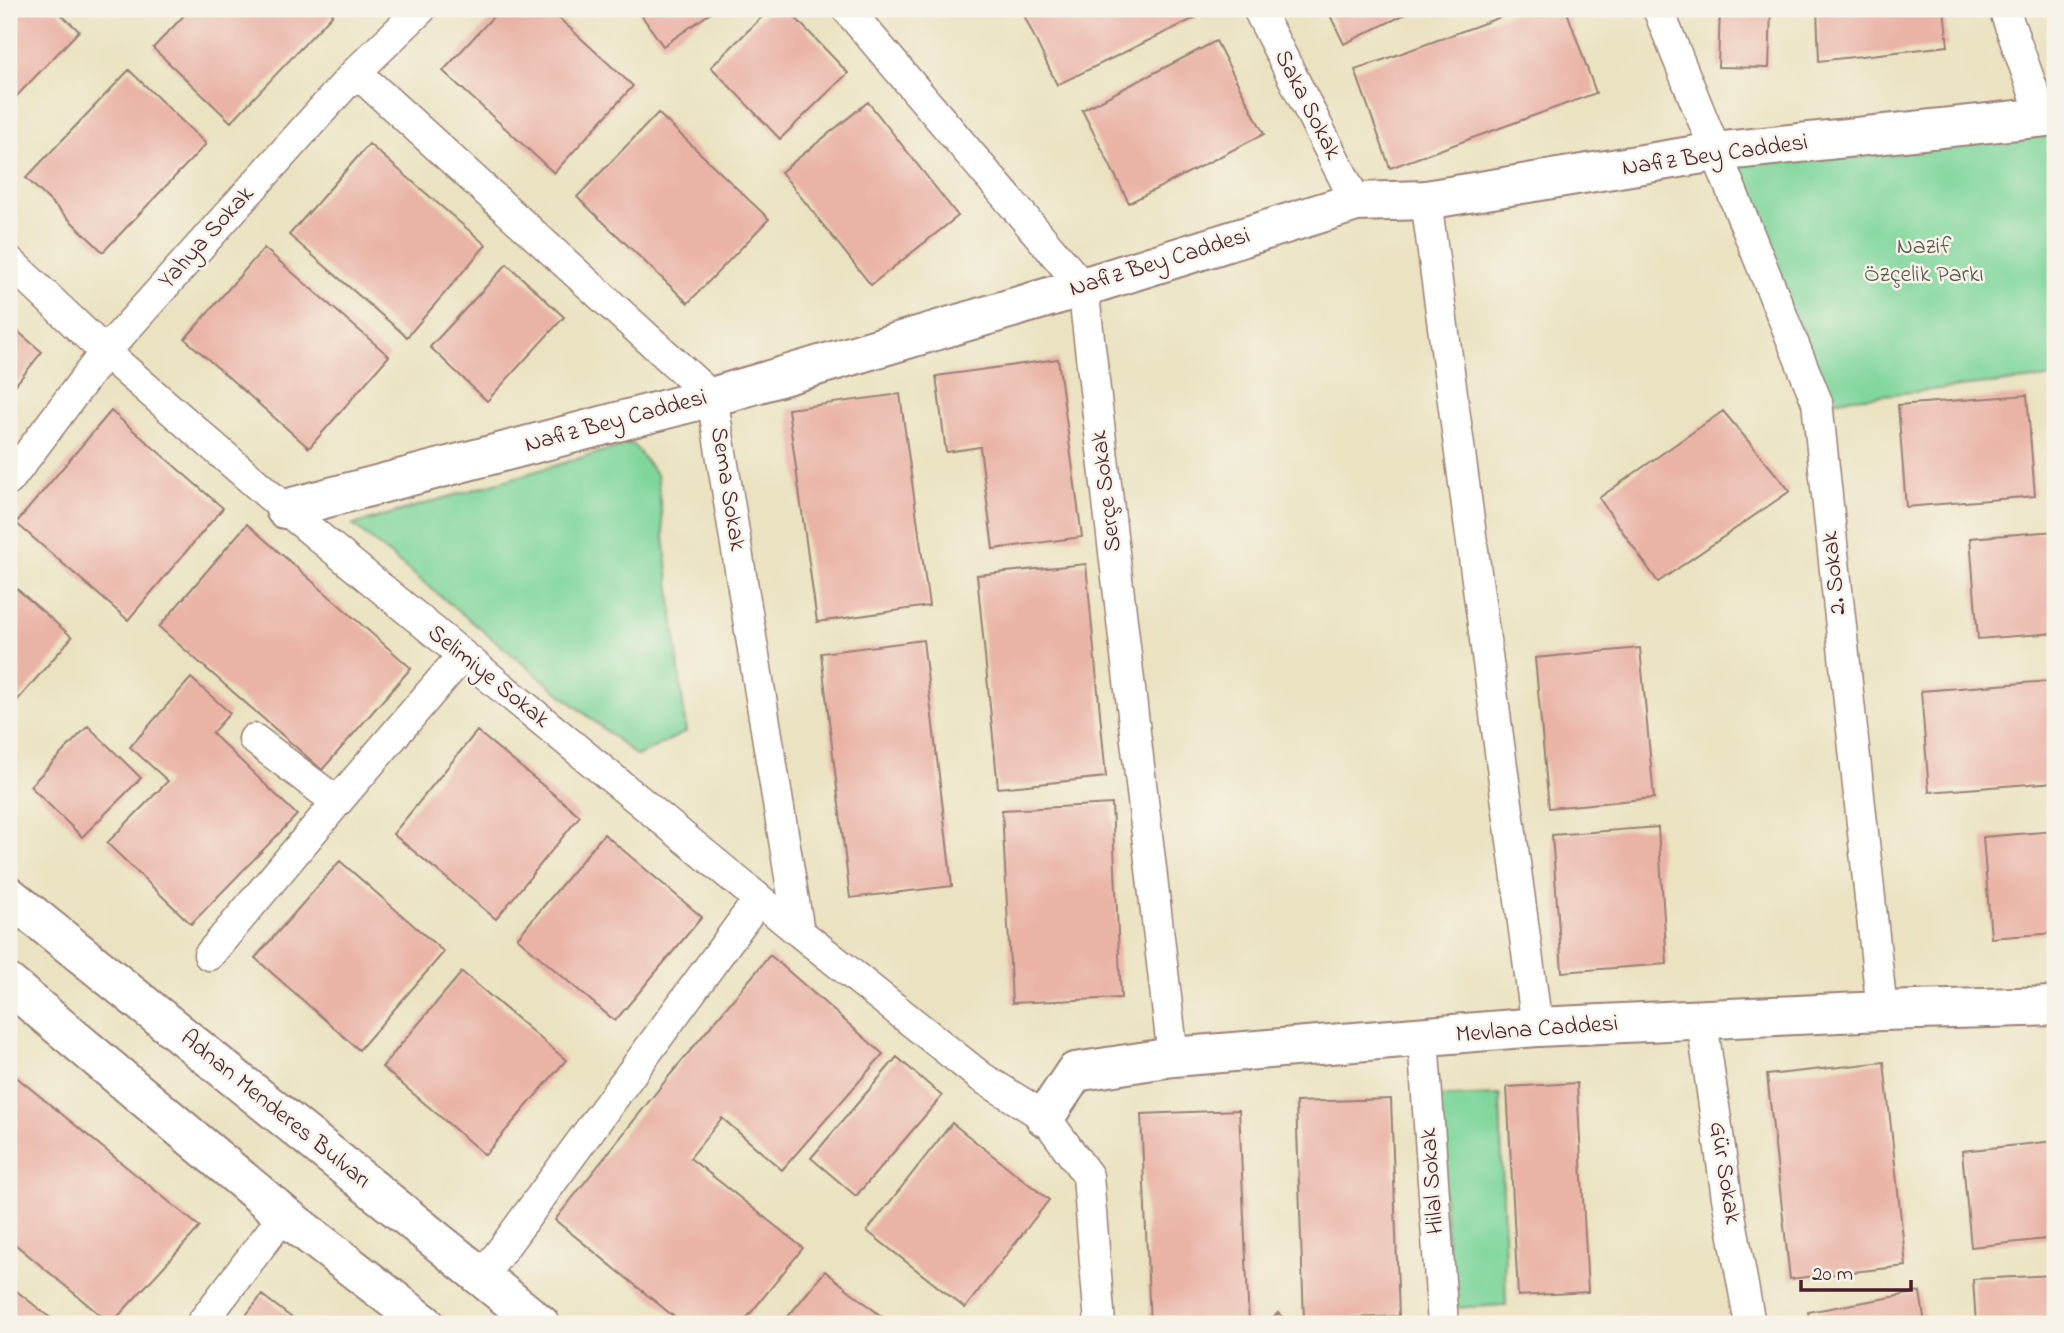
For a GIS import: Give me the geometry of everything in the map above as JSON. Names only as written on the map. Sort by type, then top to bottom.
[{"type":"street","name":"Yahya Sokak","points":[[9,480],[105,352],[356,72],[421,9]]},
{"type":"street","points":[[847,9],[1083,287]]},
{"type":"street","name":"Saka Sokak","points":[[1258,9],[1356,202]]},
{"type":"street","name":"2. Sokak","points":[[1658,9],[1817,402],[1882,1011]]},
{"type":"street","points":[[2004,9],[2049,117]]},
{"type":"street","name":"Sema Sokak","points":[[356,72],[712,397],[799,932]]},
{"type":"street","name":"Nafiz Bey Caddesi","points":[[285,509],[712,397],[1083,287],[1356,202],[1426,200],[1715,152],[2049,117]]},
{"type":"street","points":[[1426,200],[1537,1027]]},
{"type":"street","name":"Selimiye Sokak","points":[[9,261],[105,352],[285,509],[462,656],[981,1077],[1045,1117]]},
{"type":"street","name":"Serçe Sokak","points":[[1083,287],[1173,1057]]},
{"type":"street","points":[[209,955],[462,656]]},
{"type":"street","points":[[254,739],[337,802]]},
{"type":"street","name":"Adnan Menderes Bulvarı","points":[[9,896],[540,1324]]},
{"type":"street","points":[[482,1277],[759,899]]},
{"type":"street","points":[[9,984],[284,1216],[425,1324]]},
{"type":"street","name":"Mevlana Caddesi","points":[[1045,1117],[1075,1072],[1173,1057],[1537,1027],[2055,1006]]},
{"type":"street","name":"Gür Sokak","points":[[1702,1021],[1727,1198],[1750,1324]]},
{"type":"street","name":"Hilal Sokak","points":[[1423,1038],[1443,1324]]},
{"type":"street","points":[[1045,1117],[1088,1176],[1100,1324]]},
{"type":"street","points":[[201,1324],[284,1216]]},
{"type":"green space","name":"Nazif Özçelik Parkı","points":[[2055,116],[2055,377],[1817,402],[1715,152]]},
{"type":"green space","points":[[632,443],[657,475],[686,732],[637,756],[353,525]]},
{"type":"green space","points":[[1500,1095],[1506,1305],[1452,1308],[1436,1097]]},
{"type":"building","points":[[9,9],[55,9],[79,31],[9,104]]},
{"type":"building","points":[[190,9],[328,9],[333,14],[231,122],[153,48]]},
{"type":"building","points":[[500,9],[549,9],[633,86],[554,173],[443,71]]},
{"type":"building","points":[[637,9],[716,9],[663,46]]},
{"type":"building","points":[[770,9],[787,9],[848,73],[780,139],[711,67]]},
{"type":"building","points":[[1021,9],[1193,9],[1197,17],[1057,85]]},
{"type":"building","points":[[1327,9],[1416,9],[1344,44]]},
{"type":"building","points":[[1523,9],[1566,9],[1596,93],[1390,168],[1355,70]]},
{"type":"building","points":[[1720,9],[1771,9],[1769,68],[1718,67]]},
{"type":"building","points":[[1817,9],[1944,9],[1948,46],[1819,61]]},
{"type":"building","points":[[1216,41],[1264,134],[1129,203],[1082,110]]},
{"type":"building","points":[[129,70],[206,144],[103,252],[26,178]]},
{"type":"building","points":[[868,102],[958,216],[871,285],[781,172]]},
{"type":"building","points":[[658,113],[769,219],[688,303],[577,197]]},
{"type":"building","points":[[369,144],[486,245],[407,337],[289,235]]},
{"type":"building","points":[[264,248],[389,356],[309,448],[185,339]]},
{"type":"building","points":[[507,264],[564,317],[487,401],[430,347]]},
{"type":"building","points":[[9,324],[42,352],[9,393]]},
{"type":"building","points":[[1058,359],[1082,537],[993,549],[980,447],[946,452],[936,376]]},
{"type":"building","points":[[900,394],[929,606],[817,622],[788,409]]},
{"type":"building","points":[[2027,395],[2035,496],[1906,507],[1898,405]]},
{"type":"building","points":[[111,411],[223,508],[128,620],[16,523]]},
{"type":"building","points":[[1723,411],[1790,491],[1658,582],[1599,498]]},
{"type":"building","points":[[247,524],[411,668],[322,770],[159,627]]},
{"type":"building","points":[[2055,531],[2055,633],[1978,639],[1970,538]]},
{"type":"building","points":[[1086,564],[1106,777],[998,788],[977,575]]},
{"type":"building","points":[[9,582],[72,637],[9,710]]},
{"type":"building","points":[[923,640],[952,886],[850,898],[821,653]]},
{"type":"building","points":[[1640,648],[1654,798],[1549,808],[1535,658]]},
{"type":"building","points":[[191,678],[230,713],[212,733],[297,815],[191,924],[107,843],[168,781],[130,747]]},
{"type":"building","points":[[2050,681],[2055,782],[1929,792],[1921,691]]},
{"type":"building","points":[[88,726],[141,778],[82,837],[30,786]]},
{"type":"building","points":[[477,731],[580,816],[496,919],[393,834]]},
{"type":"building","points":[[1112,804],[1121,998],[1012,1003],[1002,810]]},
{"type":"building","points":[[1658,827],[1667,964],[1562,972],[1552,835]]},
{"type":"building","points":[[2055,831],[2055,933],[1991,938],[1983,837]]},
{"type":"building","points":[[604,834],[702,917],[615,1021],[517,938]]},
{"type":"building","points":[[340,861],[444,952],[359,1050],[255,958]]},
{"type":"building","points":[[770,955],[883,1054],[782,1170],[722,1118],[690,1158],[803,1248],[742,1324],[683,1324],[555,1220]]},
{"type":"building","points":[[462,972],[566,1060],[485,1155],[382,1067]]},
{"type":"building","points":[[897,1057],[942,1096],[856,1196],[811,1158]]},
{"type":"building","points":[[1884,1062],[1906,1266],[1790,1279],[1767,1075]]},
{"type":"building","points":[[9,1071],[200,1227],[111,1324],[9,1239]]},
{"type":"building","points":[[1577,1083],[1588,1292],[1518,1296],[1507,1087]]},
{"type":"building","points":[[1391,1099],[1399,1316],[1304,1320],[1296,1102]]},
{"type":"building","points":[[1239,1110],[1249,1324],[1150,1324],[1141,1114]]},
{"type":"building","points":[[952,1123],[1049,1200],[965,1308],[867,1231]]},
{"type":"building","points":[[2055,1141],[2055,1238],[1971,1247],[1962,1151]]},
{"type":"building","points":[[825,1271],[891,1324],[782,1324]]},
{"type":"building","points":[[2055,1275],[2055,1324],[1976,1324],[1973,1279]]},
{"type":"building","points":[[9,1285],[58,1324],[9,1324]]},
{"type":"building","points":[[1920,1292],[1925,1324],[1810,1324],[1808,1312]]},
{"type":"building","points":[[262,1295],[300,1324],[239,1324]]},
{"type":"building","points":[[1278,1313],[1290,1324],[1267,1324]]}]
